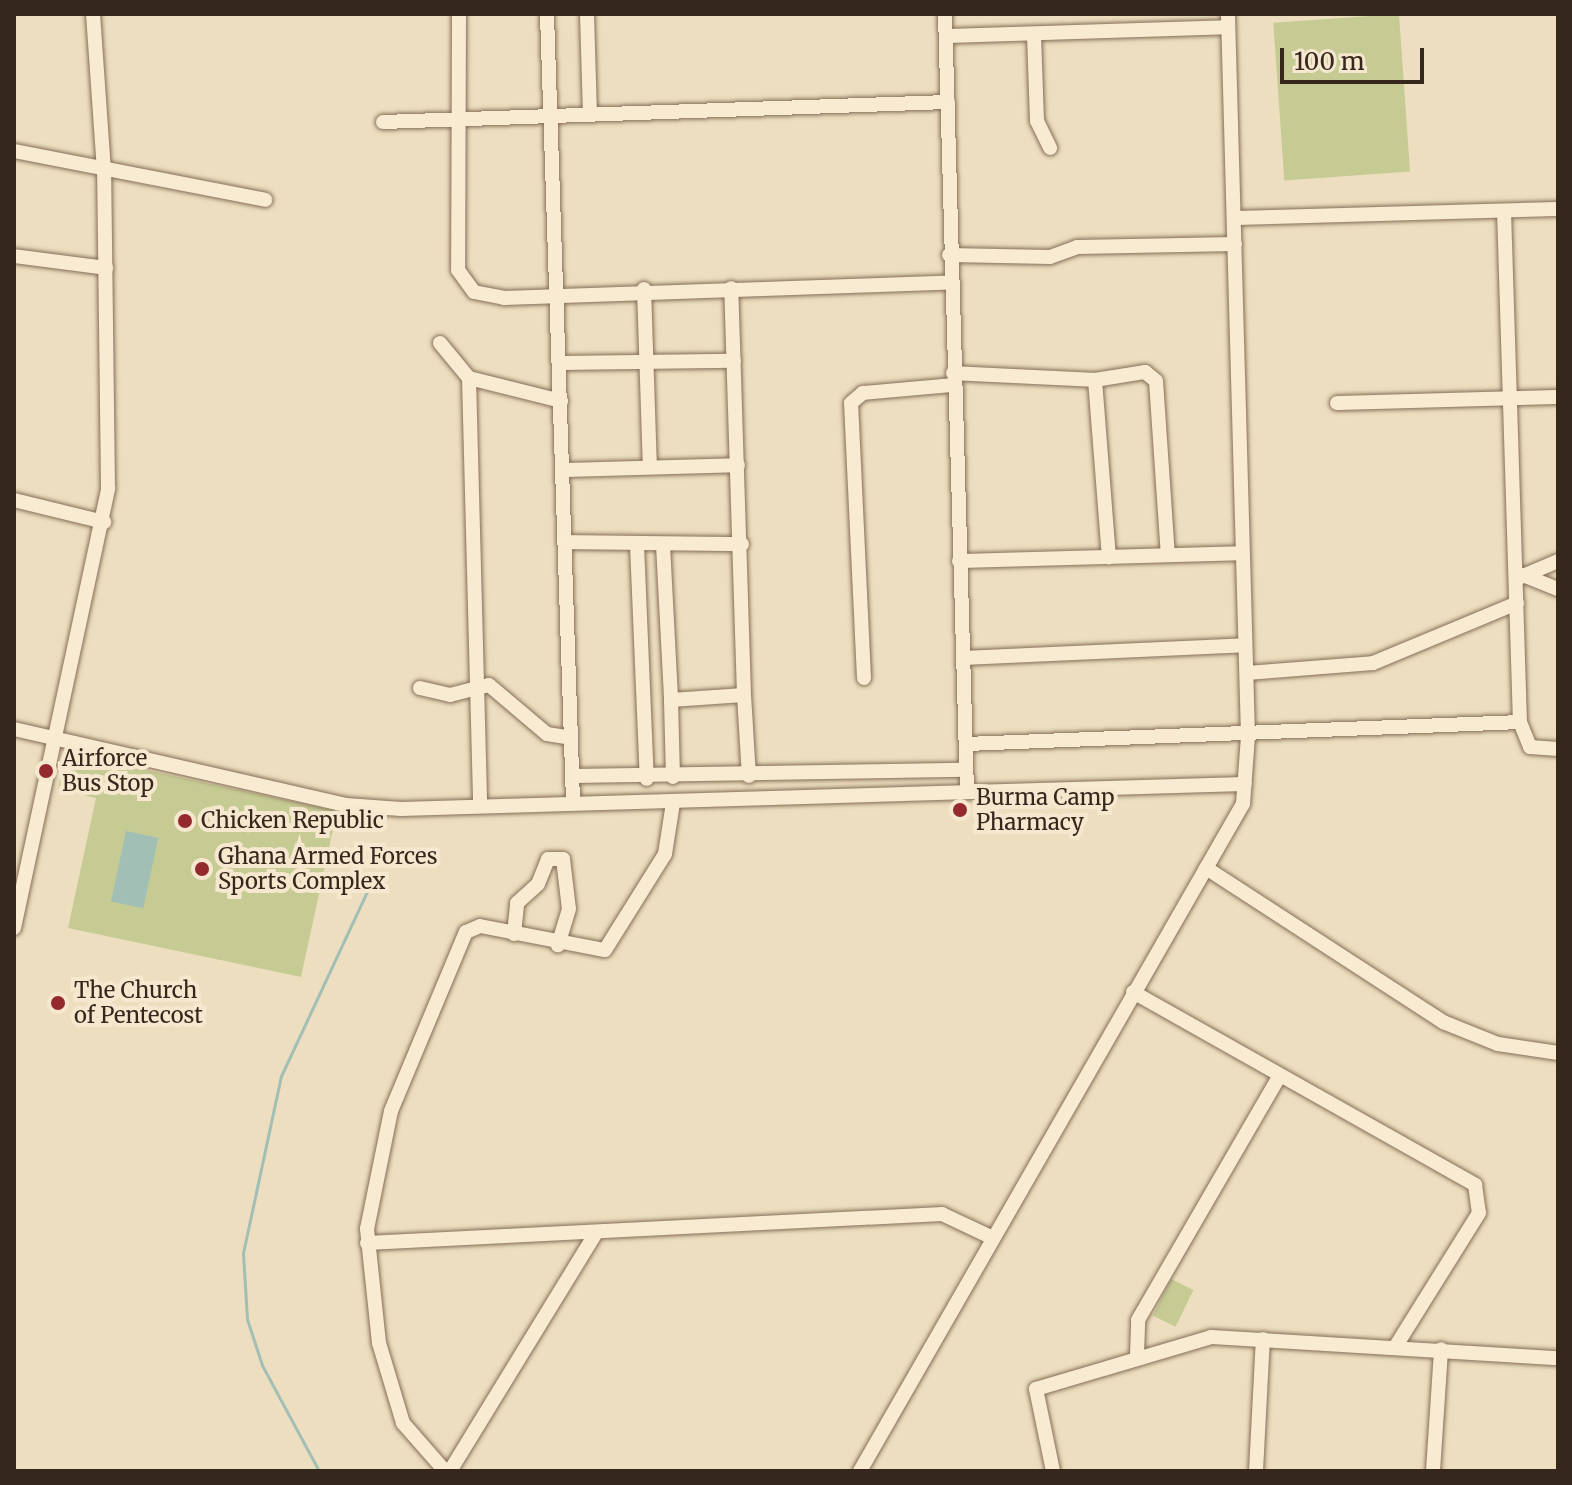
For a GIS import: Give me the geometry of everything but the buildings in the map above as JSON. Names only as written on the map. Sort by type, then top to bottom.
[{"type":"street","points":[[14,928],[104,522],[111,446],[104,171],[93,14]]},
{"type":"street","points":[[459,14],[462,281],[490,298],[644,289],[951,282]]},
{"type":"street","points":[[547,14],[567,542],[573,802]]},
{"type":"street","points":[[587,14],[590,113]]},
{"type":"street","points":[[945,14],[949,255],[967,791]]},
{"type":"street","points":[[860,1471],[1133,992],[1235,822],[1245,784],[1248,736],[1228,20],[1034,35],[947,36]]},
{"type":"street","points":[[1034,35],[1037,121],[1050,148]]},
{"type":"street","points":[[383,122],[948,102]]},
{"type":"street","points":[[14,151],[265,200]]},
{"type":"street","points":[[1235,218],[1558,209]]},
{"type":"street","points":[[1504,211],[1509,398],[1520,577],[1517,603],[1520,722],[1530,747],[1558,749]]},
{"type":"street","points":[[949,255],[1050,257],[1077,247],[1235,244]]},
{"type":"street","points":[[14,256],[106,268]]},
{"type":"street","points":[[731,288],[749,776]]},
{"type":"street","points":[[644,289],[650,467]]},
{"type":"street","points":[[440,343],[469,378],[561,401]]},
{"type":"street","points":[[560,363],[734,361]]},
{"type":"street","points":[[864,678],[851,403],[863,393],[953,379],[1095,380],[1145,372],[1156,381],[1168,555]]},
{"type":"street","points":[[469,378],[480,806]]},
{"type":"street","points":[[1095,380],[1109,557]]},
{"type":"street","points":[[1337,403],[1558,397]]},
{"type":"street","points":[[564,470],[738,465]]},
{"type":"street","points":[[14,500],[104,522]]},
{"type":"street","points":[[567,542],[742,544]]},
{"type":"street","points":[[637,545],[647,779]]},
{"type":"street","points":[[663,545],[673,777]]},
{"type":"street","points":[[959,561],[1242,553]]},
{"type":"street","points":[[1520,577],[1558,561]]},
{"type":"street","points":[[1520,577],[1558,589]]},
{"type":"street","points":[[1247,673],[1383,661],[1517,603]]},
{"type":"street","points":[[963,658],[1245,645]]},
{"type":"street","points":[[420,688],[450,695],[478,687],[498,688],[552,737],[571,738]]},
{"type":"street","points":[[671,700],[744,695]]},
{"type":"street","points":[[966,744],[1248,736],[1520,722]]},
{"type":"street","points":[[14,729],[346,805],[673,803],[1245,784]]},
{"type":"street","points":[[573,776],[647,779],[966,770]]},
{"type":"street","points":[[595,1234],[447,1471],[423,1451],[392,1397],[367,1243],[391,1111],[460,941],[473,927],[594,951],[614,943],[671,841],[673,803]]},
{"type":"street","points":[[514,934],[517,903],[538,884],[548,859],[563,859],[569,909],[558,945]]},
{"type":"street","points":[[1206,868],[1443,1022],[1498,1044],[1558,1053]]},
{"type":"street","points":[[1133,992],[1475,1185],[1479,1213],[1396,1346]]},
{"type":"street","points":[[1137,1355],[1138,1320],[1280,1075]]},
{"type":"street","points":[[367,1243],[595,1234],[942,1214],[993,1238]]},
{"type":"street","points":[[1053,1471],[1036,1389],[1137,1355],[1211,1337],[1558,1358]]},
{"type":"street","points":[[1256,1471],[1263,1339]]},
{"type":"street","points":[[1433,1471],[1441,1349]]},
{"type":"green space","points":[[1399,14],[1410,172],[1284,180],[1273,23]]},
{"type":"green space","name":"Ghana Armed Forces Sports Complex","points":[[80,756],[337,811],[301,977],[68,928],[96,798],[58,789],[63,765]]},
{"type":"green space","points":[[1171,1279],[1193,1290],[1175,1327],[1153,1316]]},
{"type":"water","points":[[126,831],[158,838],[143,908],[111,901]]},
{"type":"waterway","points":[[319,1471],[262,1365],[247,1319],[243,1253],[281,1076],[369,887]]},
{"type":"place","name":"Airforce Bus Stop","points":[[46,771]]},
{"type":"place","name":"Burma Camp Pharmacy","points":[[960,810]]},
{"type":"place","name":"Chicken Republic","points":[[185,821]]},
{"type":"place","name":"Ghana Armed Forces Sports Complex","points":[[202,869]]},
{"type":"place","name":"The Church of Pentecost","points":[[58,1003]]}]
